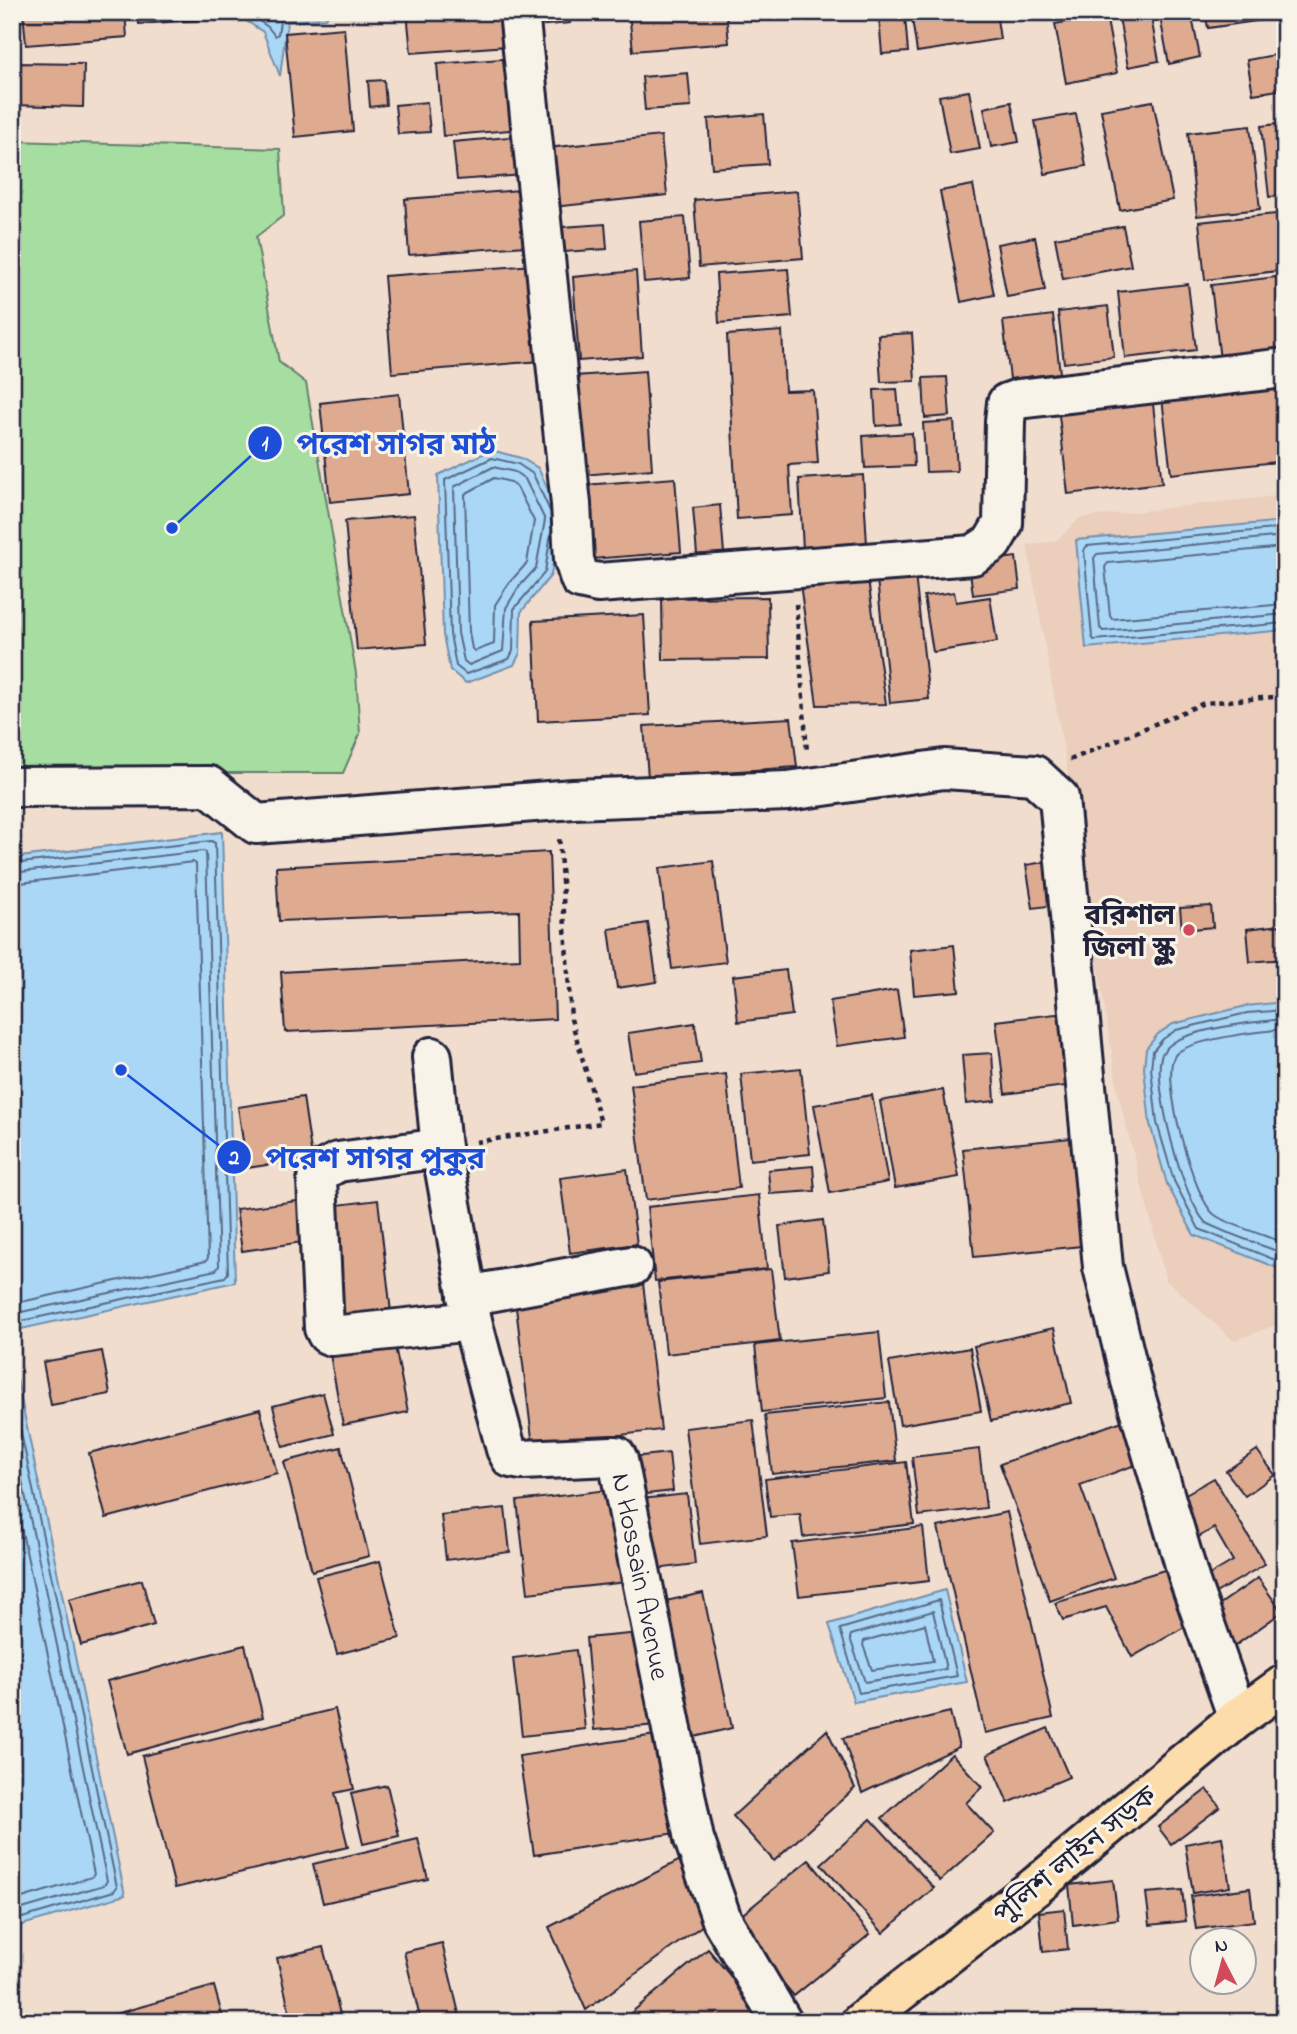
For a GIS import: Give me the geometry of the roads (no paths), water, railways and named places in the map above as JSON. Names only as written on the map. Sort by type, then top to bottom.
[{"type":"main road","name":"পুলিশ লাইন সড়ক","points":[[861,2022],[1036,1886],[1238,1718],[1285,1684]]},
{"type":"street","points":[[519,12],[575,560],[580,579],[597,583],[972,555],[992,543],[1003,524],[1007,403],[1018,399],[1285,369]]},
{"type":"street","points":[[12,786],[209,786],[256,824],[557,800],[788,791],[944,769],[1034,775],[1059,797],[1103,1266],[1131,1381],[1189,1582],[1238,1718]]},
{"type":"street","name":"N Hossain Avenue","points":[[432,1057],[440,1147],[469,1308],[506,1448],[511,1458],[522,1460],[616,1456],[618,1460],[694,1839],[722,1920],[782,2022]]},
{"type":"street","points":[[440,1147],[338,1162],[323,1170],[317,1180],[324,1328],[327,1334],[332,1336],[469,1308],[632,1266]]},
{"type":"water","points":[[233,12],[330,12],[326,18],[287,22],[280,76],[263,32]]},
{"type":"water","points":[[491,450],[521,458],[538,468],[561,517],[551,575],[521,612],[520,653],[514,665],[466,683],[450,670],[443,635],[438,475]]},
{"type":"water","points":[[1285,521],[1285,630],[1086,648],[1076,540]]},
{"type":"water","points":[[222,832],[235,1282],[12,1331],[12,858]]},
{"type":"water","points":[[1285,1002],[1285,1271],[1194,1235],[1167,1184],[1150,1124],[1144,1068],[1146,1049],[1158,1034],[1173,1024],[1246,1006]]},
{"type":"water","points":[[12,1356],[125,1895],[12,1928]]},
{"type":"water","points":[[945,1590],[967,1682],[854,1702],[829,1624]]},
{"type":"place","name":"পরেশ সাগর মাঠ","points":[[172,528]]},
{"type":"place","name":"বরিশাল জিলা স্কুল","points":[[1189,930]]},
{"type":"place","name":"পরেশ সাগর পুকুর","points":[[121,1070]]}]
